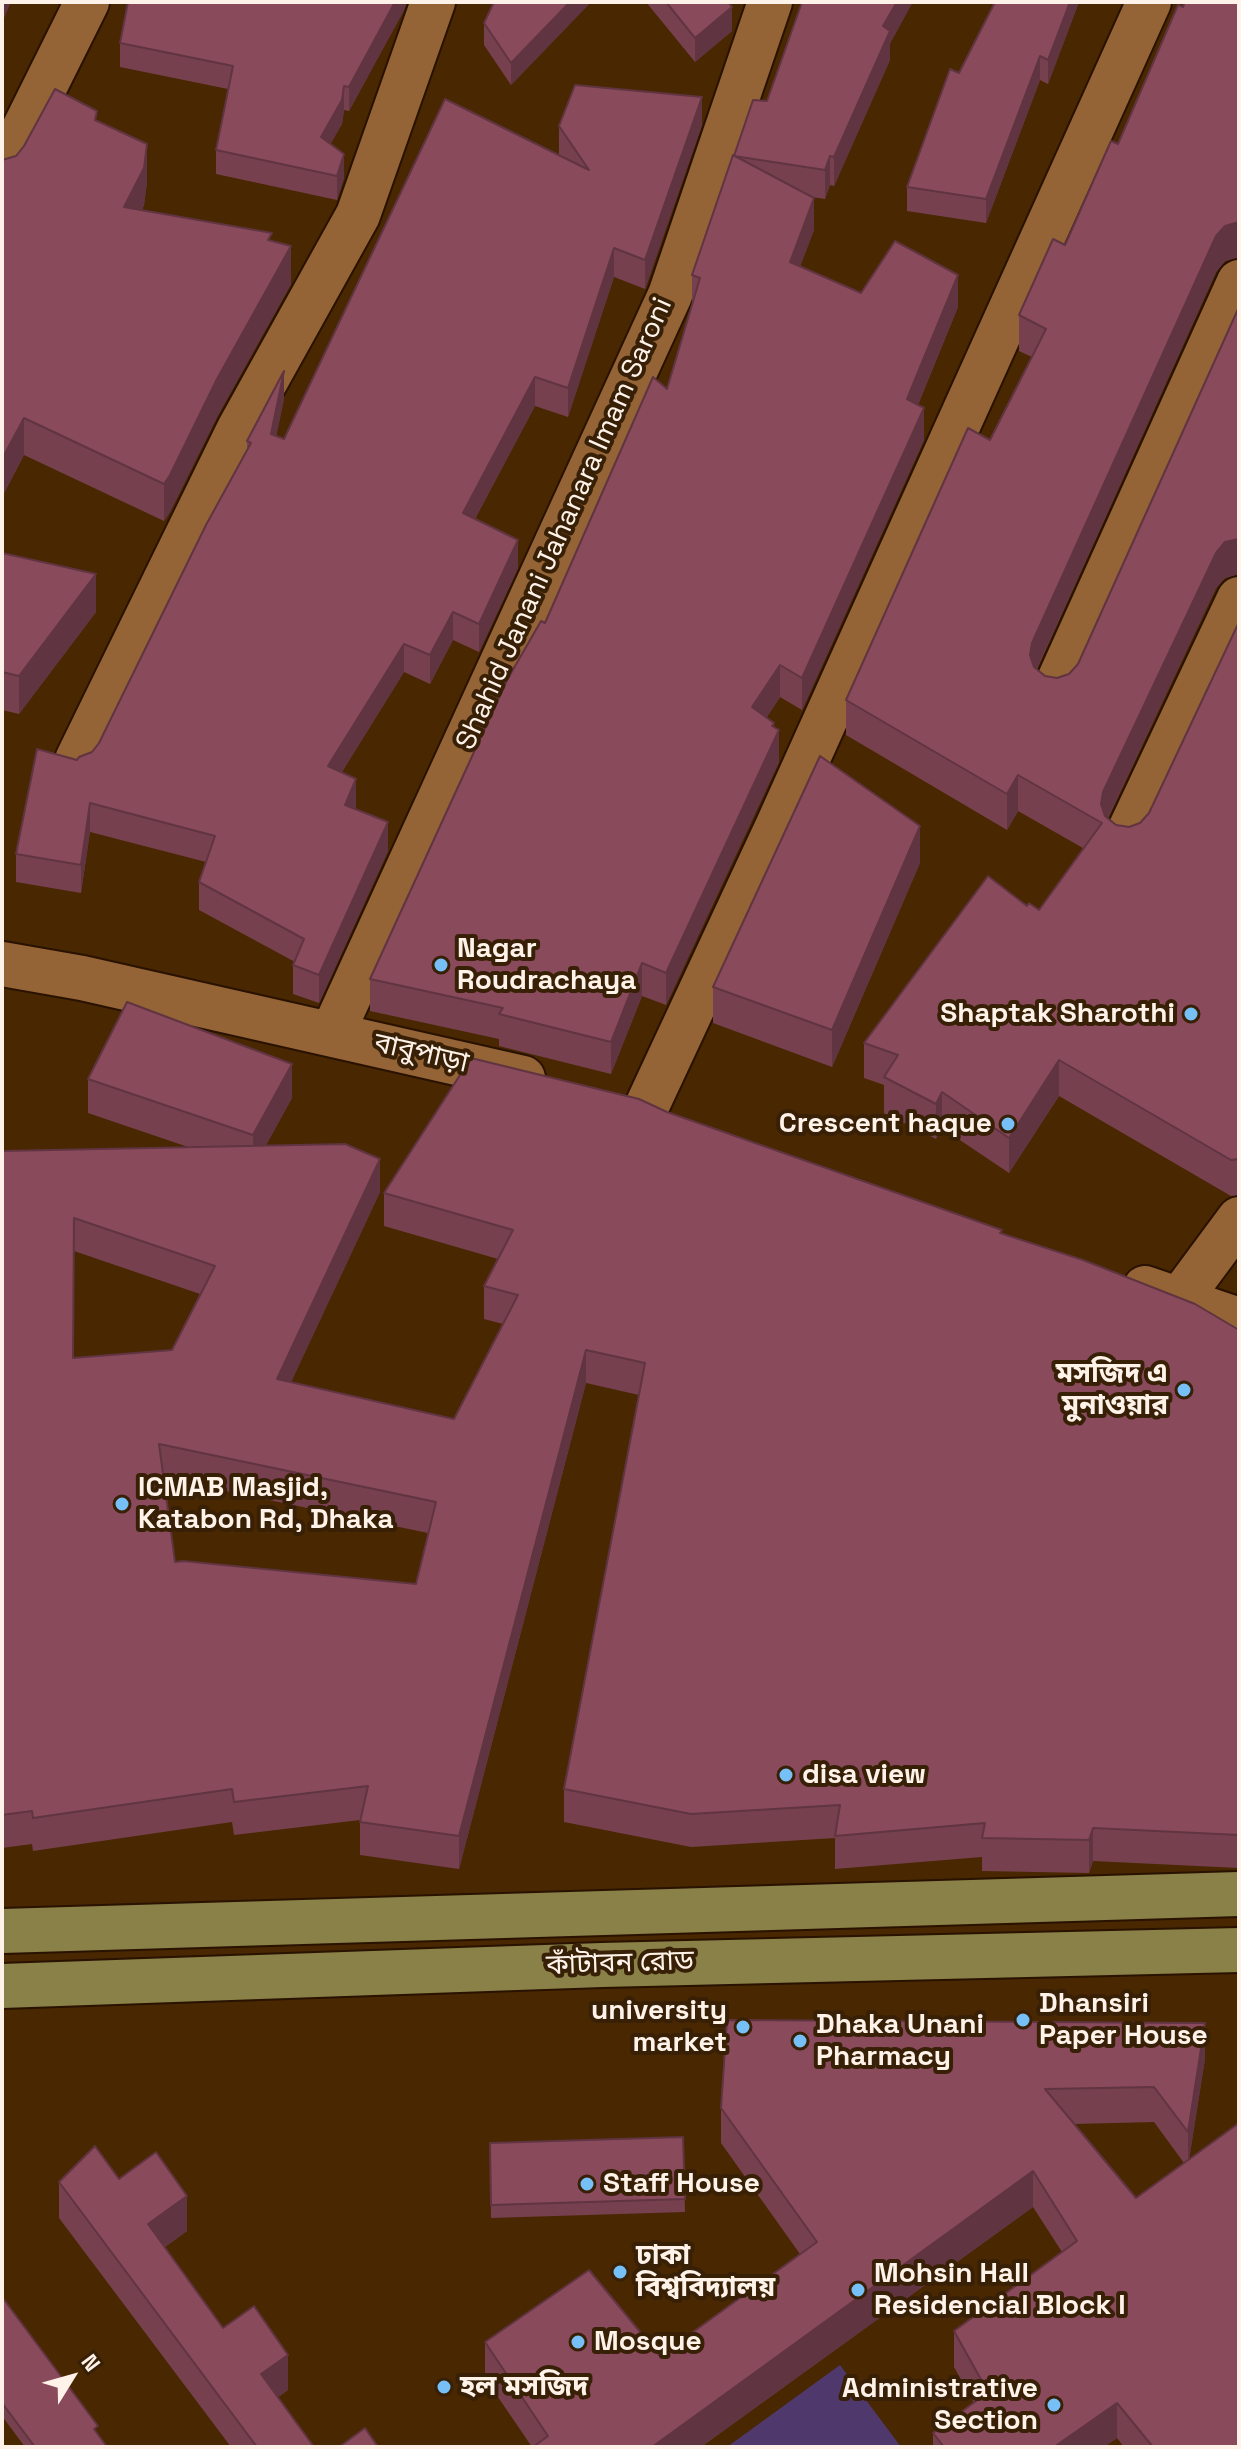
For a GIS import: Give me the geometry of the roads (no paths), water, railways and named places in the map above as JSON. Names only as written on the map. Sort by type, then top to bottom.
[{"type":"main road","name":"কাঁটাবন রোড","points":[[22,1930],[1239,1894]]},
{"type":"main road","points":[[22,1930],[47,1983]]},
{"type":"main road","name":"কাঁটাবন রোড","points":[[2,1986],[587,1965],[1239,1950]]},
{"type":"street","points":[[2,173],[87,2]]},
{"type":"street","points":[[77,760],[239,429],[358,215],[433,2]]},
{"type":"street","name":"Shahid Janani Jahanara Imam Saroni","points":[[332,1034],[670,295],[770,2]]},
{"type":"street","points":[[645,1110],[777,827],[1149,2]]},
{"type":"street","points":[[1055,689],[1239,282]]},
{"type":"street","points":[[1126,838],[1239,599]]},
{"type":"street","name":"বাবুপাড়া","points":[[2,964],[82,978],[553,1085]]},
{"type":"street","points":[[1179,1300],[1239,1219]]},
{"type":"street","points":[[1106,1273],[1239,1320]]},
{"type":"place","name":"Nagar Roudrachaya","points":[[441,965]]},
{"type":"place","name":"Shaptak Sharothi","points":[[1191,1014]]},
{"type":"place","name":"Crescent haque","points":[[1008,1124]]},
{"type":"place","name":"মসজিদ এ মুনাওয়ার","points":[[1184,1390]]},
{"type":"place","name":"ICMAB Masjid, Katabon Rd, Dhaka","points":[[122,1504]]},
{"type":"place","name":"disa view","points":[[786,1775]]},
{"type":"place","name":"Dhansiri Paper House","points":[[1023,2020]]},
{"type":"place","name":"university market","points":[[743,2027]]},
{"type":"place","name":"Dhaka Unani Pharmacy","points":[[800,2041]]},
{"type":"place","name":"Staff House","points":[[587,2184]]},
{"type":"place","name":"ঢাকা বিশ্ববিদ্যালয়","points":[[620,2272]]},
{"type":"place","name":"Mohsin Hall Residencial Block I","points":[[858,2290]]},
{"type":"place","name":"Mosque","points":[[578,2342]]},
{"type":"place","name":"হল মসজিদ","points":[[444,2387]]},
{"type":"place","name":"Administrative Section","points":[[1054,2405]]}]
